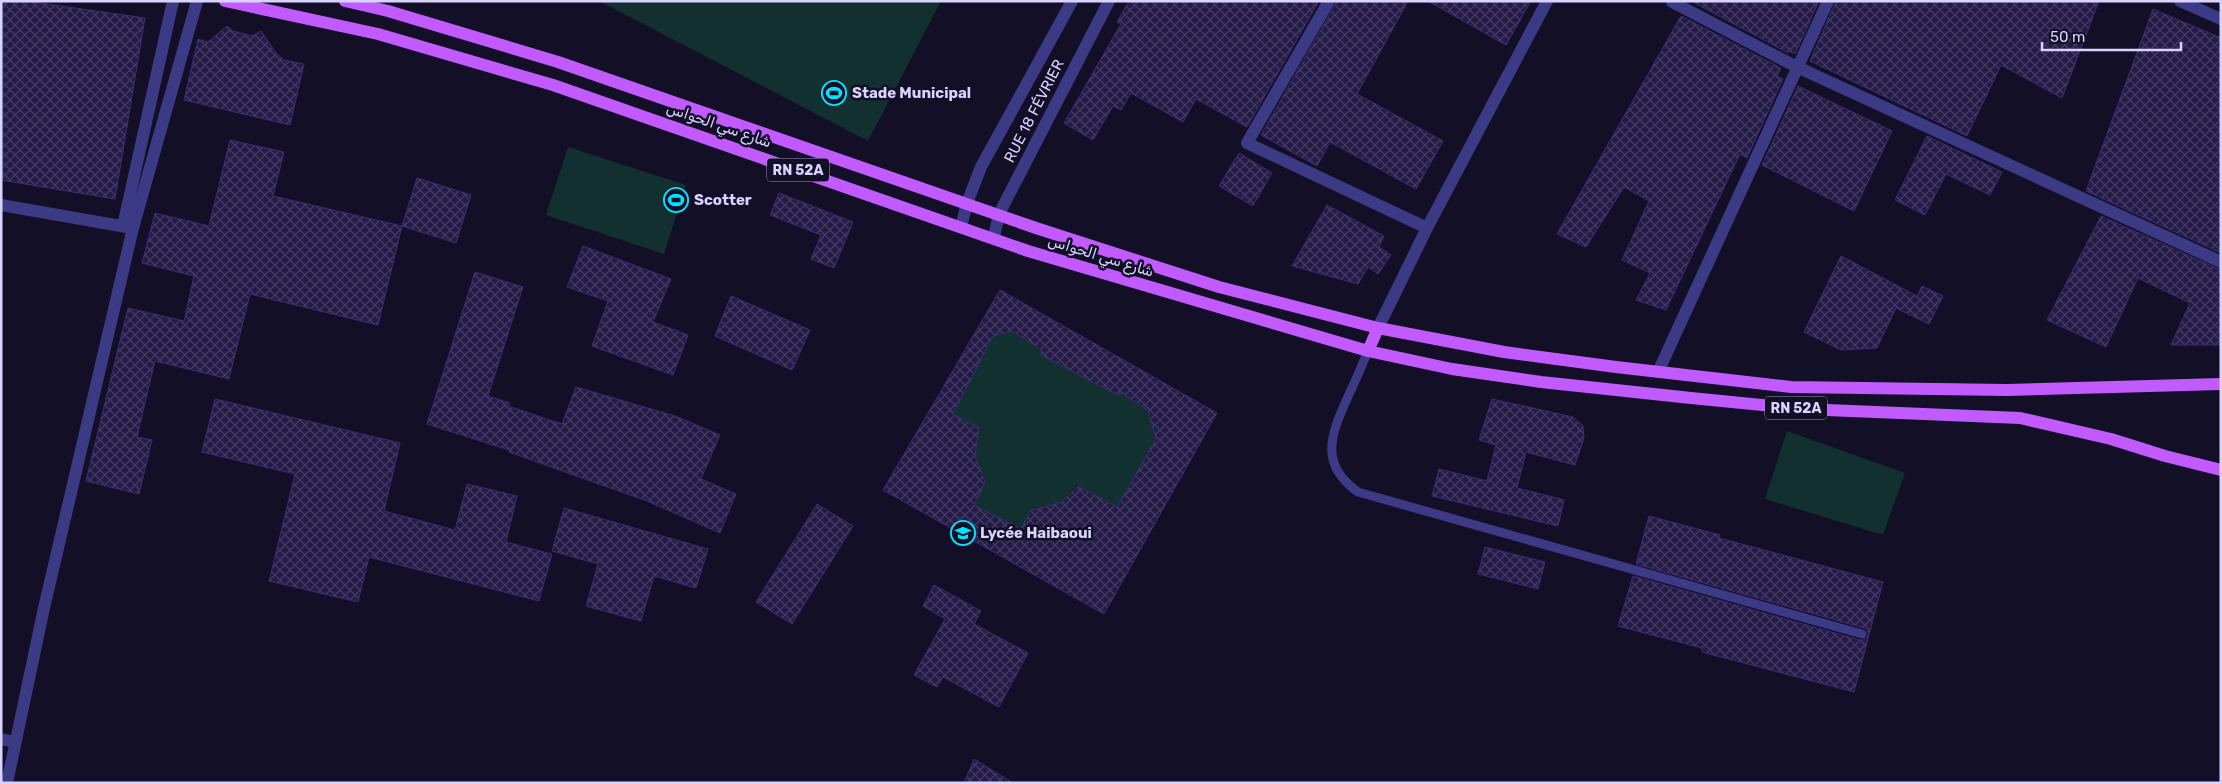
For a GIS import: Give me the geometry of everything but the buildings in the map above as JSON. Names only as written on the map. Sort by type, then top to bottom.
[{"type":"main road","name":"شارع سي الحواس","points":[[225,1],[378,34],[553,86],[1028,250],[1093,271],[1368,351]]},
{"type":"main road","name":"شارع سي الحواس","points":[[344,1],[388,11],[558,62],[1036,228],[1219,288],[1378,328]]},
{"type":"main road","name":"RN 52A","points":[[1378,328],[1504,352],[1791,387],[2008,390],[2221,384]]},
{"type":"main road","points":[[1368,351],[1378,328]]},
{"type":"main road","name":"RN 52A","points":[[1368,351],[1452,369],[1492,375],[1691,398],[1803,409],[2020,418],[2112,438],[2165,456],[2221,470]]},
{"type":"street","points":[[7,783],[128,227],[173,1]]},
{"type":"street","points":[[128,227],[197,1]]},
{"type":"street","name":"RUE 18 FÉVRIER","points":[[961,226],[967,203],[981,167],[1072,1]]},
{"type":"street","name":"RUE 18 FÉVRIER","points":[[994,237],[999,214],[1109,1]]},
{"type":"street","points":[[1329,1],[1247,142],[1427,228]]},
{"type":"street","points":[[1378,328],[1427,228],[1547,1]]},
{"type":"street","points":[[1658,372],[1828,1]]},
{"type":"street","points":[[2180,1],[2221,19]]},
{"type":"street","points":[[1672,2],[1797,67],[2221,262]]},
{"type":"street","points":[[1,205],[128,227]]},
{"type":"street","points":[[1,739],[16,742]]},
{"type":"lane","points":[[1368,351],[1336,423],[1331,445],[1332,456],[1341,477],[1358,492],[1862,634]]},
{"type":"green space","name":"Stade Municipal","points":[[599,1],[941,1],[868,141]]},
{"type":"green space","points":[[568,147],[686,185],[664,254],[546,215]]},
{"type":"green space","points":[[1012,331],[1042,350],[1041,355],[1118,395],[1120,392],[1148,410],[1156,439],[1117,507],[1077,485],[1062,502],[1021,529],[974,505],[985,482],[975,456],[979,428],[953,414],[993,336]]},
{"type":"green space","points":[[1787,431],[1905,473],[1883,535],[1765,499]]},
{"type":"place","name":"Stade Municipal","points":[[834,93]]},
{"type":"place","name":"Scotter","points":[[676,200]]},
{"type":"place","name":"Lycée Haibaoui","points":[[963,533]]}]
